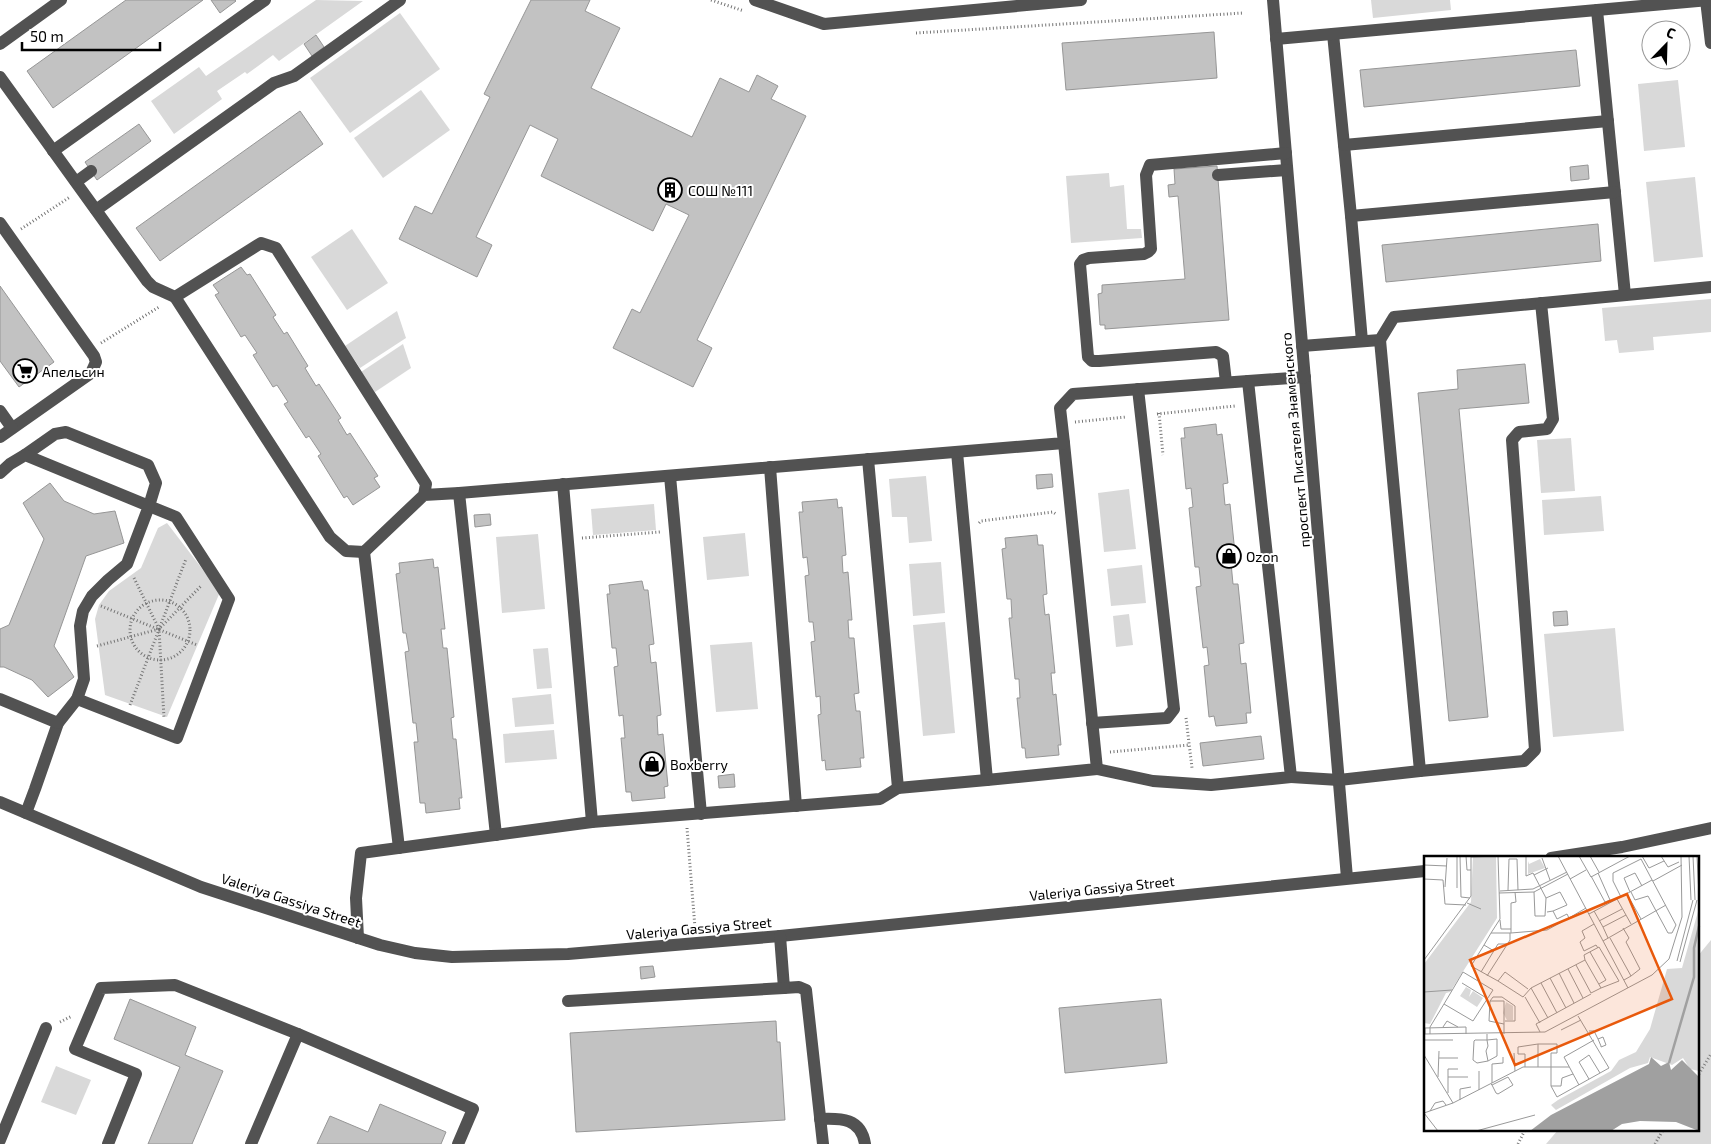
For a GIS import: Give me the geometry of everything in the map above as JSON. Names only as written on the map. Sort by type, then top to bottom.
[{"type":"street","points":[[0,44],[61,0]]},
{"type":"street","points":[[96,210],[274,82],[294,76],[400,0]]},
{"type":"street","points":[[755,0],[824,24],[969,5],[1082,0]]},
{"type":"street","name":"проспект Писателя Знаменского","points":[[1273,0],[1347,878]]},
{"type":"street","points":[[1276,39],[1597,10],[1643,3],[1707,0],[1711,43]]},
{"type":"street","points":[[53,151],[256,2]]},
{"type":"street","points":[[1597,10],[1625,295]]},
{"type":"street","points":[[1333,34],[1362,341]]},
{"type":"street","points":[[0,77],[147,281],[153,287],[175,297],[330,537],[346,551],[364,552],[424,496],[426,484],[276,248],[261,243],[175,297]]},
{"type":"street","points":[[1344,145],[1608,121]]},
{"type":"street","points":[[1226,382],[1223,356],[1216,352],[1092,361],[1086,352],[1080,264],[1083,260],[1089,258],[1144,254],[1151,249],[1146,175],[1150,164],[1286,153]]},
{"type":"street","points":[[1218,175],[1287,170]]},
{"type":"street","points":[[79,186],[91,171]]},
{"type":"street","points":[[1350,216],[1615,192]]},
{"type":"street","points":[[0,223],[90,350],[96,362],[91,373],[0,437]]},
{"type":"street","points":[[1420,771],[1380,340],[1394,317],[1711,287]]},
{"type":"street","points":[[358,938],[356,898],[361,852],[592,822],[880,799],[898,788],[1096,769],[1153,781],[1211,785],[1292,777],[1338,780],[1524,761],[1535,750],[1512,440],[1518,432],[1547,429],[1553,420],[1541,303]]},
{"type":"street","points":[[1302,346],[1380,340]]},
{"type":"street","points":[[1096,769],[1060,408],[1073,394],[1304,377]]},
{"type":"street","points":[[1248,381],[1292,777]]},
{"type":"street","points":[[1092,723],[1167,718],[1174,709],[1138,389]]},
{"type":"street","points":[[0,410],[12,428]]},
{"type":"street","points":[[0,472],[56,434],[66,432],[148,465],[156,483],[136,546],[127,564],[108,580],[89,601],[83,612],[80,626],[84,679],[77,698],[58,723],[36,789],[26,812]]},
{"type":"street","points":[[424,496],[1064,443]]},
{"type":"street","points":[[956,452],[987,780]]},
{"type":"street","points":[[25,455],[176,517],[229,599],[178,738],[77,698]]},
{"type":"street","points":[[868,459],[898,788]]},
{"type":"street","points":[[770,467],[796,806]]},
{"type":"street","points":[[670,476],[701,814]]},
{"type":"street","points":[[563,484],[592,822]]},
{"type":"street","points":[[459,493],[496,835]]},
{"type":"street","points":[[364,552],[399,848]]},
{"type":"street","points":[[0,699],[58,723]]},
{"type":"street","name":"Valeriya Gassiya Street","points":[[0,802],[201,886],[358,938],[415,953],[452,957],[568,954],[780,936],[1424,871]]},
{"type":"street","points":[[1564,856],[1622,847],[1711,828]]},
{"type":"street","points":[[780,936],[784,988]]},
{"type":"street","points":[[108,1144],[136,1074],[75,1049],[100,988],[175,985],[298,1034],[473,1109],[458,1144]]},
{"type":"street","points":[[568,1001],[803,988],[806,990],[822,1144]]},
{"type":"street","points":[[0,1140],[46,1028]]},
{"type":"street","points":[[251,1144],[298,1034]]},
{"type":"street","points":[[820,1119],[841,1118],[853,1123],[862,1132],[865,1144]]},
{"type":"path","points":[[711,0],[718,2],[718,0]]},
{"type":"path","points":[[10,236],[79,186]]},
{"type":"path","points":[[90,350],[175,297]]},
{"type":"path","points":[[1159,413],[1163,462]]},
{"type":"path","points":[[977,526],[981,520],[1053,512],[1058,516]]},
{"type":"path","points":[[581,538],[665,532]]},
{"type":"path","points":[[125,717],[193,542]]},
{"type":"path","points":[[127,564],[159,629],[165,733]]},
{"type":"path","points":[[82,650],[159,629],[213,573]]},
{"type":"path","points":[[162,600],[169,602],[180,608],[188,618],[190,629],[188,641],[174,656],[161,659],[148,657],[142,654],[135,646],[131,637],[130,625],[132,619],[141,606],[146,603],[162,600]]},
{"type":"path","points":[[89,601],[210,650]]},
{"type":"path","points":[[1186,716],[1191,768],[1198,772]]},
{"type":"path","points":[[1095,753],[1189,745]]},
{"type":"path","points":[[1698,1075],[1711,1054]]},
{"type":"path","points":[[1518,1144],[1524,1132]]},
{"type":"path","points":[[1654,1144],[1662,1132]]},
{"type":"shaded area","points":[[316,0],[363,1],[279,61],[273,55],[247,74],[245,72],[217,91],[222,99],[174,134],[151,101],[199,67],[206,76]]},
{"type":"shaded area","points":[[1371,0],[1450,0],[1451,10],[1373,18]]},
{"type":"shaded area","points":[[400,13],[440,69],[350,133],[310,78]]},
{"type":"shaded area","points":[[1678,80],[1685,147],[1644,151],[1638,84]]},
{"type":"shaded area","points":[[421,90],[450,130],[383,178],[354,138]]},
{"type":"shaded area","points":[[1109,173],[1110,187],[1124,185],[1127,229],[1141,229],[1142,238],[1071,243],[1066,176]]},
{"type":"shaded area","points":[[1695,177],[1703,257],[1654,262],[1646,182]]},
{"type":"shaded area","points":[[352,229],[388,283],[347,310],[311,257]]},
{"type":"shaded area","points":[[1711,299],[1711,332],[1653,337],[1654,350],[1619,353],[1617,340],[1605,341],[1602,308]]},
{"type":"shaded area","points":[[397,311],[406,338],[360,368],[345,346]]},
{"type":"shaded area","points":[[403,344],[411,368],[375,392],[361,372]]},
{"type":"shaded area","points":[[1571,438],[1575,491],[1541,493],[1537,440]]},
{"type":"shaded area","points":[[926,476],[932,541],[909,543],[907,517],[892,517],[889,479]]},
{"type":"shaded area","points":[[1129,489],[1136,549],[1104,552],[1098,493]]},
{"type":"shaded area","points":[[1601,496],[1604,531],[1544,535],[1542,500]]},
{"type":"shaded area","points":[[654,504],[656,530],[593,535],[591,509]]},
{"type":"shaded area","points":[[167,523],[220,592],[167,717],[105,695],[95,619],[99,605],[109,591],[141,568],[158,528]]},
{"type":"shaded area","points":[[745,533],[749,576],[707,580],[703,537]]},
{"type":"shaded area","points":[[538,534],[545,609],[502,613],[496,537]]},
{"type":"shaded area","points":[[941,562],[945,613],[913,616],[909,564]]},
{"type":"shaded area","points":[[1142,565],[1146,603],[1111,606],[1107,569]]},
{"type":"shaded area","points":[[1129,614],[1133,645],[1116,647],[1113,616]]},
{"type":"shaded area","points":[[945,622],[955,733],[923,736],[913,625]]},
{"type":"shaded area","points":[[1615,628],[1624,731],[1553,737],[1544,634]]},
{"type":"shaded area","points":[[752,642],[758,709],[716,712],[710,645]]},
{"type":"shaded area","points":[[548,648],[552,688],[537,689],[533,649]]},
{"type":"shaded area","points":[[551,694],[554,724],[515,727],[512,698]]},
{"type":"shaded area","points":[[554,730],[557,759],[505,763],[503,734]]},
{"type":"shaded area","points":[[1711,940],[1711,1144],[1546,1144],[1556,1132],[1698,1132],[1698,956]]},
{"type":"shaded area","points":[[56,1066],[91,1080],[76,1115],[41,1102]]},
{"type":"building","points":[[126,0],[203,0],[53,108],[27,71]]},
{"type":"building","points":[[211,0],[235,0],[236,1],[220,13]]},
{"type":"building","name":"СОШ №111","points":[[531,0],[590,0],[585,11],[620,28],[591,88],[692,137],[720,78],[749,92],[757,75],[778,86],[771,99],[806,116],[697,340],[712,348],[693,387],[613,348],[632,309],[640,313],[689,215],[666,204],[653,231],[541,176],[558,139],[530,125],[476,237],[492,245],[477,277],[399,239],[415,206],[432,214],[490,97],[484,94]]},
{"type":"building","points":[[1214,32],[1217,78],[1066,90],[1062,43]]},
{"type":"building","points":[[316,35],[324,47],[312,56],[304,44]]},
{"type":"building","points":[[1576,50],[1580,86],[1364,107],[1360,70]]},
{"type":"building","points":[[300,111],[323,144],[160,261],[136,228]]},
{"type":"building","points":[[139,124],[151,141],[97,180],[85,162]]},
{"type":"building","points":[[1588,165],[1589,179],[1571,181],[1570,167]]},
{"type":"building","points":[[1217,166],[1229,320],[1105,329],[1105,325],[1100,325],[1098,294],[1102,293],[1102,285],[1185,279],[1178,196],[1169,197],[1168,185],[1175,184],[1174,169]]},
{"type":"building","points":[[1598,224],[1601,261],[1386,282],[1382,245]]},
{"type":"building","points":[[241,267],[247,275],[250,274],[276,315],[273,317],[284,334],[287,332],[308,366],[305,368],[316,386],[319,384],[341,418],[338,420],[347,435],[350,433],[378,476],[374,478],[380,487],[353,505],[347,496],[344,498],[318,456],[321,454],[309,436],[306,438],[284,404],[288,402],[277,385],[273,387],[253,355],[257,353],[245,335],[241,337],[215,295],[219,293],[213,285]]},
{"type":"building","points":[[0,286],[54,362],[19,387],[0,361]]},
{"type":"building","points":[[1525,364],[1529,403],[1459,409],[1488,717],[1449,721],[1418,393],[1458,389],[1457,370]]},
{"type":"building","points":[[1216,424],[1217,435],[1222,434],[1228,483],[1223,484],[1225,505],[1230,504],[1236,563],[1231,563],[1233,584],[1238,584],[1244,643],[1239,644],[1241,664],[1246,663],[1251,713],[1246,713],[1247,723],[1216,726],[1214,716],[1209,717],[1204,666],[1209,665],[1207,647],[1203,648],[1196,587],[1201,586],[1199,567],[1195,567],[1189,508],[1193,507],[1191,488],[1186,489],[1181,438],[1185,438],[1184,428]]},
{"type":"building","points":[[1052,474],[1053,487],[1037,489],[1036,475]]},
{"type":"building","points":[[50,483],[64,501],[94,514],[115,511],[124,543],[86,556],[54,646],[74,677],[48,697],[32,680],[4,667],[0,667],[0,629],[9,625],[44,539],[23,503]]},
{"type":"building","points":[[837,499],[838,508],[842,507],[846,555],[842,556],[843,573],[848,572],[852,620],[848,620],[849,638],[854,638],[859,693],[854,694],[856,711],[860,711],[864,758],[860,758],[861,767],[826,770],[825,760],[822,761],[818,715],[821,714],[820,696],[816,697],[811,642],[815,641],[813,622],[809,622],[805,576],[809,575],[807,557],[803,558],[799,512],[803,512],[802,502]]},
{"type":"building","points":[[490,514],[491,525],[475,527],[474,515]]},
{"type":"building","points":[[1037,535],[1038,545],[1043,545],[1047,594],[1043,595],[1045,615],[1049,614],[1055,673],[1051,673],[1053,695],[1056,694],[1061,745],[1058,745],[1059,755],[1026,758],[1025,748],[1022,748],[1017,698],[1020,698],[1019,679],[1015,679],[1009,618],[1012,618],[1011,599],[1007,599],[1002,549],[1006,548],[1005,538]]},
{"type":"building","points":[[433,559],[434,568],[438,567],[445,629],[441,629],[443,648],[447,648],[454,717],[451,718],[453,739],[456,739],[462,798],[459,798],[460,809],[426,813],[425,803],[420,803],[414,742],[418,742],[416,723],[413,723],[405,652],[409,651],[406,633],[403,633],[396,574],[400,573],[399,563]]},
{"type":"building","points":[[642,581],[644,590],[648,590],[654,644],[649,645],[651,663],[656,662],[661,715],[657,716],[658,735],[663,734],[668,786],[664,787],[665,798],[632,801],[631,792],[626,792],[621,738],[625,738],[623,715],[619,716],[614,667],[618,666],[616,648],[612,648],[607,594],[610,594],[609,585]]},
{"type":"building","points":[[1567,611],[1568,625],[1554,626],[1553,612]]},
{"type":"building","points":[[1261,736],[1264,759],[1203,766],[1200,743]]},
{"type":"building","points":[[734,774],[735,787],[719,788],[718,776]]},
{"type":"building","points":[[653,966],[655,977],[641,979],[640,967]]},
{"type":"building","points":[[130,999],[196,1027],[185,1055],[223,1071],[192,1144],[148,1144],[180,1067],[114,1039]]},
{"type":"building","points":[[1161,999],[1167,1063],[1065,1073],[1059,1008]]},
{"type":"building","points":[[776,1021],[777,1042],[780,1042],[785,1120],[576,1132],[570,1033]]},
{"type":"building","points":[[380,1104],[446,1132],[441,1144],[317,1144],[330,1116],[368,1132]]},
{"type":"place","name":"СОШ №111","points":[[670,190]]},
{"type":"place","name":"Апельсин","points":[[25,371]]},
{"type":"place","name":"Ozon","points":[[1229,556]]},
{"type":"place","name":"Boxberry","points":[[652,764]]}]
